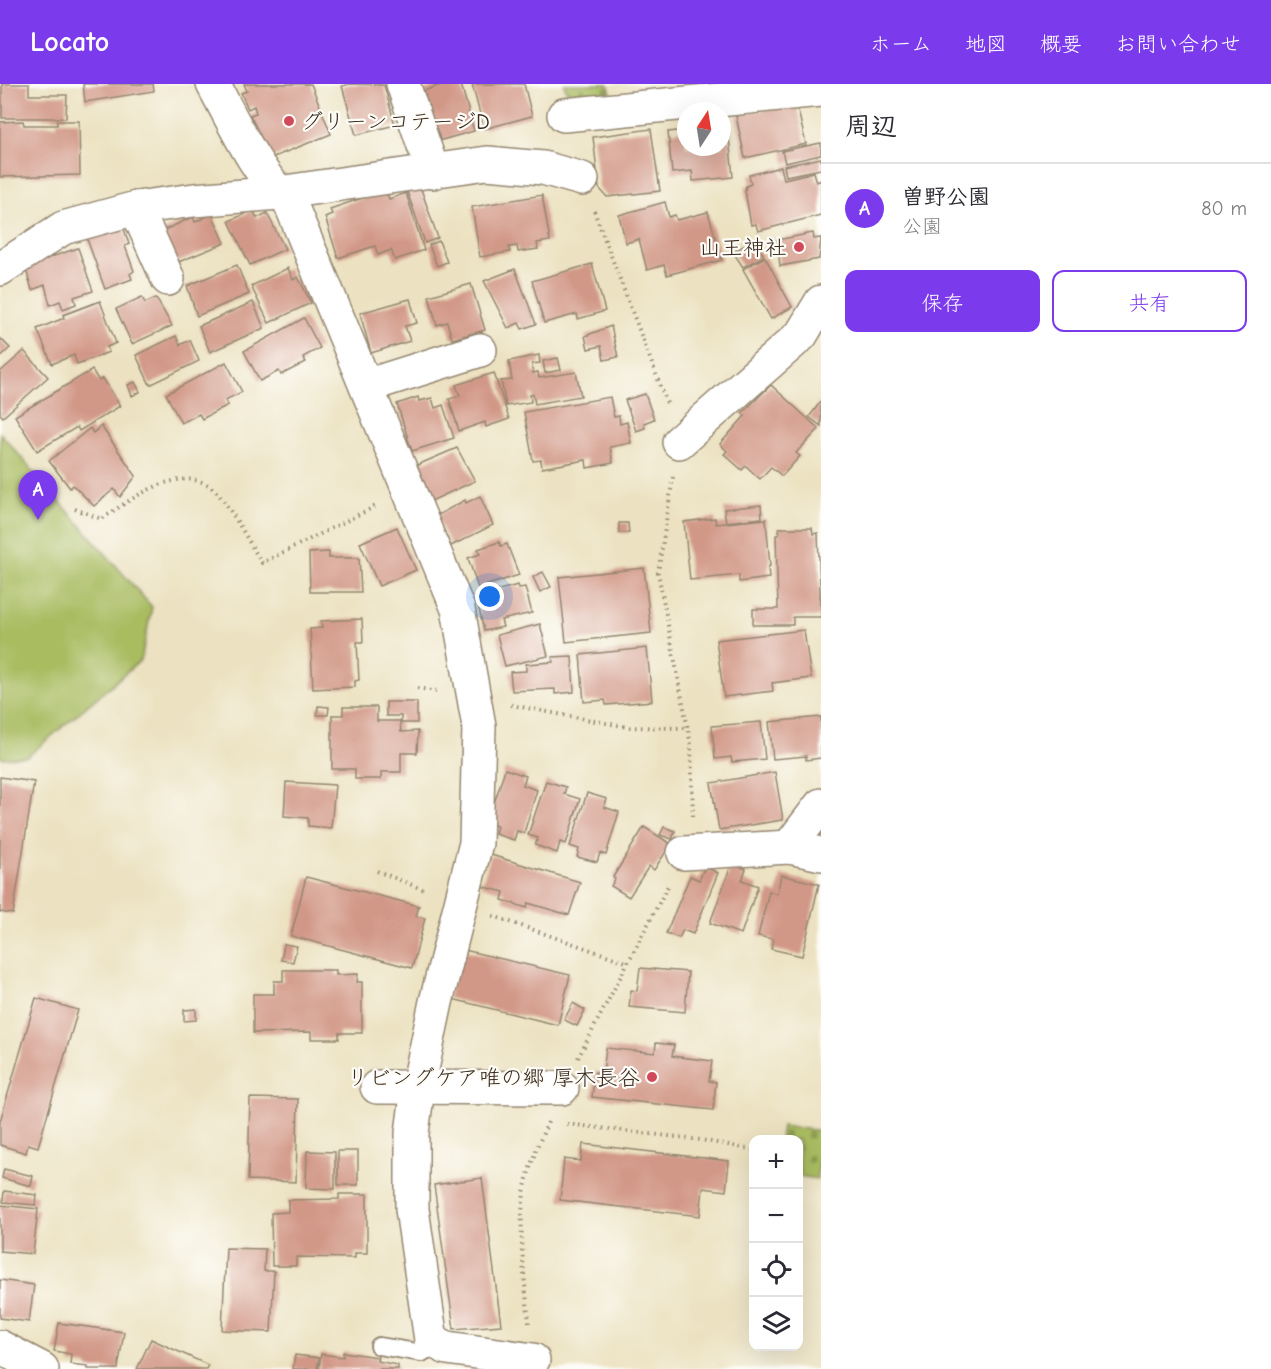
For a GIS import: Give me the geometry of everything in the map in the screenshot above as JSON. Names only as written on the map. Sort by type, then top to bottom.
[{"type":"street","points":[[213,84],[278,193],[289,200],[458,609],[478,726],[476,843],[418,1088],[412,1133],[412,1209],[431,1340],[447,1348],[533,1360]]},
{"type":"street","points":[[404,84],[433,172]]},
{"type":"street","points":[[564,115],[821,90]]},
{"type":"street","points":[[0,269],[63,228],[136,208],[194,200],[278,193],[487,163],[543,168],[582,179]]},
{"type":"street","points":[[136,208],[168,279]]},
{"type":"street","points":[[679,442],[801,334],[821,302]]},
{"type":"street","points":[[366,386],[480,350]]},
{"type":"street","points":[[789,847],[821,805]]},
{"type":"street","points":[[684,853],[789,847],[821,854]]},
{"type":"street","points":[[377,1087],[562,1088]]},
{"type":"street","points":[[0,1347],[42,1369]]},
{"type":"lane","points":[[379,1346],[422,1353],[437,1344]]},
{"type":"path","points":[[533,1360],[522,1260],[524,1193],[534,1154],[562,1088],[629,963],[684,853],[693,825],[690,745],[685,728],[658,573],[679,442],[582,179]]},
{"type":"path","points":[[75,509],[102,519],[162,483],[182,480],[203,483],[219,495],[262,563],[409,489]]},
{"type":"path","points":[[417,688],[627,727],[685,728]]},
{"type":"path","points":[[377,871],[460,905],[629,963]]},
{"type":"path","points":[[586,1126],[700,1140],[749,1149]]},
{"type":"green space","points":[[564,84],[608,84],[611,93],[579,98],[566,90]]},
{"type":"green space","points":[[0,433],[152,607],[141,660],[27,757],[0,758]]},
{"type":"green space","points":[[782,1126],[821,1131],[817,1179],[803,1177],[803,1135],[781,1135]]},
{"type":"building","points":[[2,84],[29,84],[29,95],[67,95],[66,118],[2,118]]},
{"type":"building","points":[[83,84],[153,84],[154,91],[85,102]]},
{"type":"building","name":"グリーンコテージD","points":[[244,84],[311,84],[331,134],[271,158],[250,115],[256,113],[254,106],[248,109],[241,93],[247,91]]},
{"type":"building","points":[[350,84],[384,85],[395,125],[356,135],[342,86]]},
{"type":"building","points":[[443,84],[461,84],[474,131],[438,141],[424,91]]},
{"type":"building","points":[[472,84],[524,84],[532,116],[484,129]]},
{"type":"building","points":[[796,102],[806,144],[745,158],[736,116]]},
{"type":"building","points":[[23,121],[24,125],[57,125],[57,121],[79,121],[80,175],[0,177],[0,122]]},
{"type":"building","points":[[651,129],[660,191],[607,197],[599,188],[593,137]]},
{"type":"building","points":[[677,131],[677,156],[731,156],[733,177],[693,181],[692,171],[672,173],[668,132]]},
{"type":"building","points":[[821,143],[821,155],[785,163],[782,151]]},
{"type":"building","points":[[821,158],[821,169],[786,176],[784,166]]},
{"type":"building","points":[[781,167],[784,179],[814,172],[817,182],[821,180],[821,215],[758,231],[756,224],[751,225],[745,191],[746,186],[751,184],[749,175]]},
{"type":"building","points":[[420,186],[438,238],[425,243],[407,191]]},
{"type":"building","points":[[386,190],[389,199],[406,193],[424,250],[395,260],[391,250],[378,255],[375,246],[338,258],[325,217],[332,214],[330,209]]},
{"type":"building","points":[[542,195],[550,241],[537,243],[538,249],[518,252],[517,246],[509,247],[510,252],[480,257],[472,207]]},
{"type":"building","points":[[665,202],[669,217],[675,215],[677,220],[708,212],[722,260],[667,275],[664,265],[647,270],[639,239],[626,243],[619,215]]},
{"type":"building","points":[[253,210],[257,218],[267,213],[285,249],[250,265],[229,221]]},
{"type":"building","points":[[212,214],[225,243],[176,263],[162,231],[193,217],[195,222]]},
{"type":"building","points":[[116,228],[117,231],[124,229],[129,244],[125,246],[134,271],[130,274],[132,279],[105,289],[87,239]]},
{"type":"building","name":"山王神社","points":[[813,233],[814,239],[821,238],[819,259],[780,266],[777,240]]},
{"type":"building","points":[[754,240],[764,256],[743,267],[733,252]]},
{"type":"building","points":[[439,241],[447,262],[437,266],[429,245]]},
{"type":"building","points":[[78,248],[93,291],[74,297],[76,304],[63,309],[60,301],[50,305],[45,285],[32,290],[25,266]]},
{"type":"building","points":[[765,257],[792,307],[771,319],[743,269]]},
{"type":"building","points":[[592,264],[605,311],[578,319],[577,314],[544,323],[532,281]]},
{"type":"building","points":[[237,265],[249,294],[197,316],[187,286]]},
{"type":"building","points":[[288,268],[293,280],[298,277],[311,303],[269,323],[251,286]]},
{"type":"building","points":[[515,269],[536,324],[522,329],[519,323],[508,328],[484,281]]},
{"type":"building","points":[[471,284],[485,330],[452,339],[447,322],[437,325],[429,296]]},
{"type":"building","points":[[142,297],[145,303],[156,298],[172,326],[132,344],[116,309]]},
{"type":"building","points":[[410,299],[417,323],[405,326],[410,341],[371,353],[360,313]]},
{"type":"building","points":[[100,301],[116,343],[107,347],[109,352],[77,364],[74,355],[52,364],[37,329],[64,318],[63,315]]},
{"type":"building","points":[[253,302],[264,328],[210,352],[199,326]]},
{"type":"building","points":[[304,318],[320,348],[303,357],[306,362],[281,375],[279,371],[260,381],[244,351]]},
{"type":"building","points":[[611,326],[618,357],[604,360],[601,346],[588,349],[585,336]]},
{"type":"building","points":[[176,336],[180,345],[190,340],[199,361],[150,385],[136,355]]},
{"type":"building","points":[[0,338],[10,348],[0,357]]},
{"type":"building","points":[[24,351],[48,377],[3,417],[0,414],[0,372]]},
{"type":"building","points":[[539,355],[540,363],[532,364],[533,373],[538,372],[539,378],[576,372],[581,396],[535,404],[533,394],[530,395],[531,402],[506,406],[501,381],[512,380],[509,361]]},
{"type":"building","points":[[558,358],[561,370],[545,373],[543,361]]},
{"type":"building","points":[[226,362],[242,392],[225,400],[228,405],[202,419],[199,414],[181,423],[166,394]]},
{"type":"building","points":[[92,370],[99,381],[103,378],[120,406],[79,431],[77,427],[37,451],[15,416]]},
{"type":"building","points":[[494,373],[509,419],[486,427],[485,422],[459,431],[449,399],[460,396],[456,385]]},
{"type":"building","points":[[135,382],[140,392],[132,396],[128,385]]},
{"type":"building","points":[[771,385],[819,429],[796,453],[800,456],[782,476],[771,467],[760,479],[746,466],[742,470],[724,454],[727,451],[720,444],[745,416],[742,413]]},
{"type":"building","points":[[645,394],[654,419],[644,423],[645,428],[636,431],[625,400]]},
{"type":"building","points":[[418,397],[419,401],[432,398],[435,408],[443,405],[454,438],[412,451],[397,404]]},
{"type":"building","points":[[610,397],[614,417],[619,416],[620,424],[627,422],[631,443],[610,447],[613,463],[587,468],[586,460],[542,468],[541,460],[533,461],[524,412]]},
{"type":"building","points":[[821,401],[821,426],[809,417]]},
{"type":"building","points":[[101,426],[136,476],[120,497],[114,489],[94,506],[73,485],[70,488],[49,461],[90,428],[93,433]]},
{"type":"building","points":[[457,448],[475,481],[431,501],[415,466]]},
{"type":"building","points":[[480,496],[493,525],[451,546],[436,516],[465,500],[466,503]]},
{"type":"building","points":[[761,505],[762,518],[726,522],[724,509]]},
{"type":"building","points":[[715,518],[716,524],[766,519],[769,578],[739,582],[739,575],[690,580],[684,522]]},
{"type":"building","points":[[619,523],[628,523],[629,533],[619,533]]},
{"type":"building","points":[[397,527],[416,570],[379,586],[360,543]]},
{"type":"building","points":[[779,528],[812,528],[813,534],[818,533],[821,617],[793,617],[793,625],[753,625],[753,609],[778,609],[776,535],[779,535]]},
{"type":"building","points":[[499,542],[501,546],[507,544],[519,575],[478,588],[468,558],[480,554],[478,549]]},
{"type":"building","points":[[329,552],[329,558],[359,558],[361,592],[310,592],[309,553]]},
{"type":"building","points":[[644,568],[651,633],[566,642],[559,577]]},
{"type":"building","points":[[543,572],[551,587],[540,592],[533,577]]},
{"type":"building","points":[[518,585],[519,588],[525,587],[532,613],[501,620],[503,627],[484,631],[476,596]]},
{"type":"building","points":[[362,619],[363,642],[357,642],[359,680],[355,681],[355,687],[313,689],[310,629],[322,628],[321,621]]},
{"type":"building","points":[[540,624],[548,656],[505,666],[497,635]]},
{"type":"building","points":[[804,630],[811,678],[772,683],[773,691],[724,697],[716,640]]},
{"type":"building","points":[[647,648],[652,701],[606,705],[605,700],[584,702],[580,655]]},
{"type":"building","points":[[572,656],[574,692],[555,694],[555,689],[512,691],[510,672],[526,671],[526,664],[553,662],[552,657]]},
{"type":"building","points":[[386,702],[417,702],[417,723],[401,723],[401,716],[386,716]]},
{"type":"building","points":[[318,706],[329,707],[328,715],[317,715]]},
{"type":"building","points":[[343,707],[377,707],[377,721],[400,721],[401,732],[418,731],[417,753],[401,753],[401,772],[381,772],[381,779],[355,779],[355,769],[332,769],[332,715],[343,715]]},
{"type":"building","points":[[821,717],[821,758],[806,760],[806,756],[773,759],[769,722]]},
{"type":"building","points":[[761,722],[765,759],[732,762],[731,757],[715,759],[712,726]]},
{"type":"building","points":[[505,769],[526,776],[523,785],[537,790],[524,833],[517,831],[514,840],[495,834],[497,826],[488,823]]},
{"type":"building","points":[[775,772],[783,820],[719,830],[711,783]]},
{"type":"building","points":[[0,777],[34,782],[13,914],[0,912]]},
{"type":"building","points":[[546,781],[566,787],[564,794],[580,799],[566,844],[560,842],[557,853],[535,845],[538,838],[528,835]]},
{"type":"building","points":[[286,782],[335,785],[331,828],[308,826],[308,818],[284,816]]},
{"type":"building","points":[[587,793],[607,799],[604,807],[619,812],[606,855],[600,853],[597,862],[577,857],[579,849],[570,846]]},
{"type":"building","points":[[644,827],[671,844],[654,870],[649,866],[629,897],[611,886],[615,879],[613,877]]},
{"type":"building","points":[[664,827],[675,831],[672,839],[660,835]]},
{"type":"building","points":[[491,855],[580,882],[569,915],[528,903],[527,908],[502,900],[504,892],[481,886]]},
{"type":"building","points":[[732,863],[746,869],[742,880],[758,886],[741,934],[710,923]]},
{"type":"building","points":[[705,867],[718,873],[693,934],[683,930],[679,938],[666,933],[690,876],[699,880]]},
{"type":"building","points":[[781,875],[819,884],[802,956],[771,949],[773,939],[758,936],[769,891],[777,894]]},
{"type":"building","points":[[306,877],[419,906],[416,916],[425,918],[412,968],[291,936]]},
{"type":"building","points":[[284,944],[297,946],[293,962],[281,960]]},
{"type":"building","points":[[460,949],[570,975],[558,1025],[448,998]]},
{"type":"building","points":[[640,968],[688,972],[685,1012],[629,1007],[631,990],[637,991]]},
{"type":"building","points":[[283,970],[336,970],[336,975],[358,974],[357,982],[362,982],[362,1033],[339,1033],[339,1039],[311,1039],[311,1032],[253,1033],[253,994],[274,994],[274,981],[283,981]]},
{"type":"building","points":[[36,998],[78,1010],[38,1147],[28,1144],[26,1153],[0,1145],[0,1121]]},
{"type":"building","points":[[573,1003],[585,1010],[577,1026],[564,1020]]},
{"type":"building","points":[[196,1009],[196,1020],[184,1021],[184,1010]]},
{"type":"building","name":"リビングケア唯の郷 厚木長谷","points":[[656,1043],[674,1045],[672,1056],[712,1061],[709,1081],[716,1082],[713,1110],[592,1097],[595,1072],[603,1073],[606,1048],[655,1053]]},
{"type":"building","points":[[250,1098],[298,1099],[296,1182],[248,1180]]},
{"type":"building","points":[[583,1144],[729,1161],[726,1191],[703,1188],[700,1216],[560,1200],[564,1159],[581,1161]]},
{"type":"building","points":[[307,1151],[335,1152],[335,1189],[306,1188]]},
{"type":"building","points":[[338,1151],[358,1151],[358,1185],[338,1185]]},
{"type":"building","points":[[4,1169],[33,1176],[31,1186],[2,1178]]},
{"type":"building","points":[[482,1178],[501,1325],[454,1329],[434,1185]]},
{"type":"building","points":[[4,1191],[37,1195],[36,1205],[3,1202]]},
{"type":"building","points":[[339,1194],[367,1194],[367,1253],[355,1253],[355,1258],[296,1257],[296,1266],[272,1266],[271,1213],[288,1212],[288,1200],[339,1199]]},
{"type":"building","points":[[0,1205],[38,1209],[33,1254],[0,1251]]},
{"type":"building","points":[[226,1248],[265,1249],[264,1271],[274,1271],[271,1332],[222,1330]]},
{"type":"building","points":[[0,1280],[34,1285],[29,1322],[0,1318]]},
{"type":"building","points":[[59,1323],[124,1332],[118,1369],[88,1369],[88,1366],[70,1364],[71,1354],[54,1351]]},
{"type":"building","points":[[151,1339],[208,1365],[206,1369],[137,1369]]},
{"type":"building","points":[[343,1352],[378,1357],[377,1361],[398,1365],[398,1369],[319,1369],[321,1354],[343,1357]]},
{"type":"building","points":[[295,1355],[319,1358],[317,1369],[293,1369]]},
{"type":"place","name":"グリーンコテージD","points":[[289,121]]},
{"type":"place","name":"山王神社","points":[[799,247]]},
{"type":"place","name":"曽野公園","points":[[38,520]]},
{"type":"place","name":"リビングケア唯の郷 厚木長谷","points":[[652,1077]]}]
